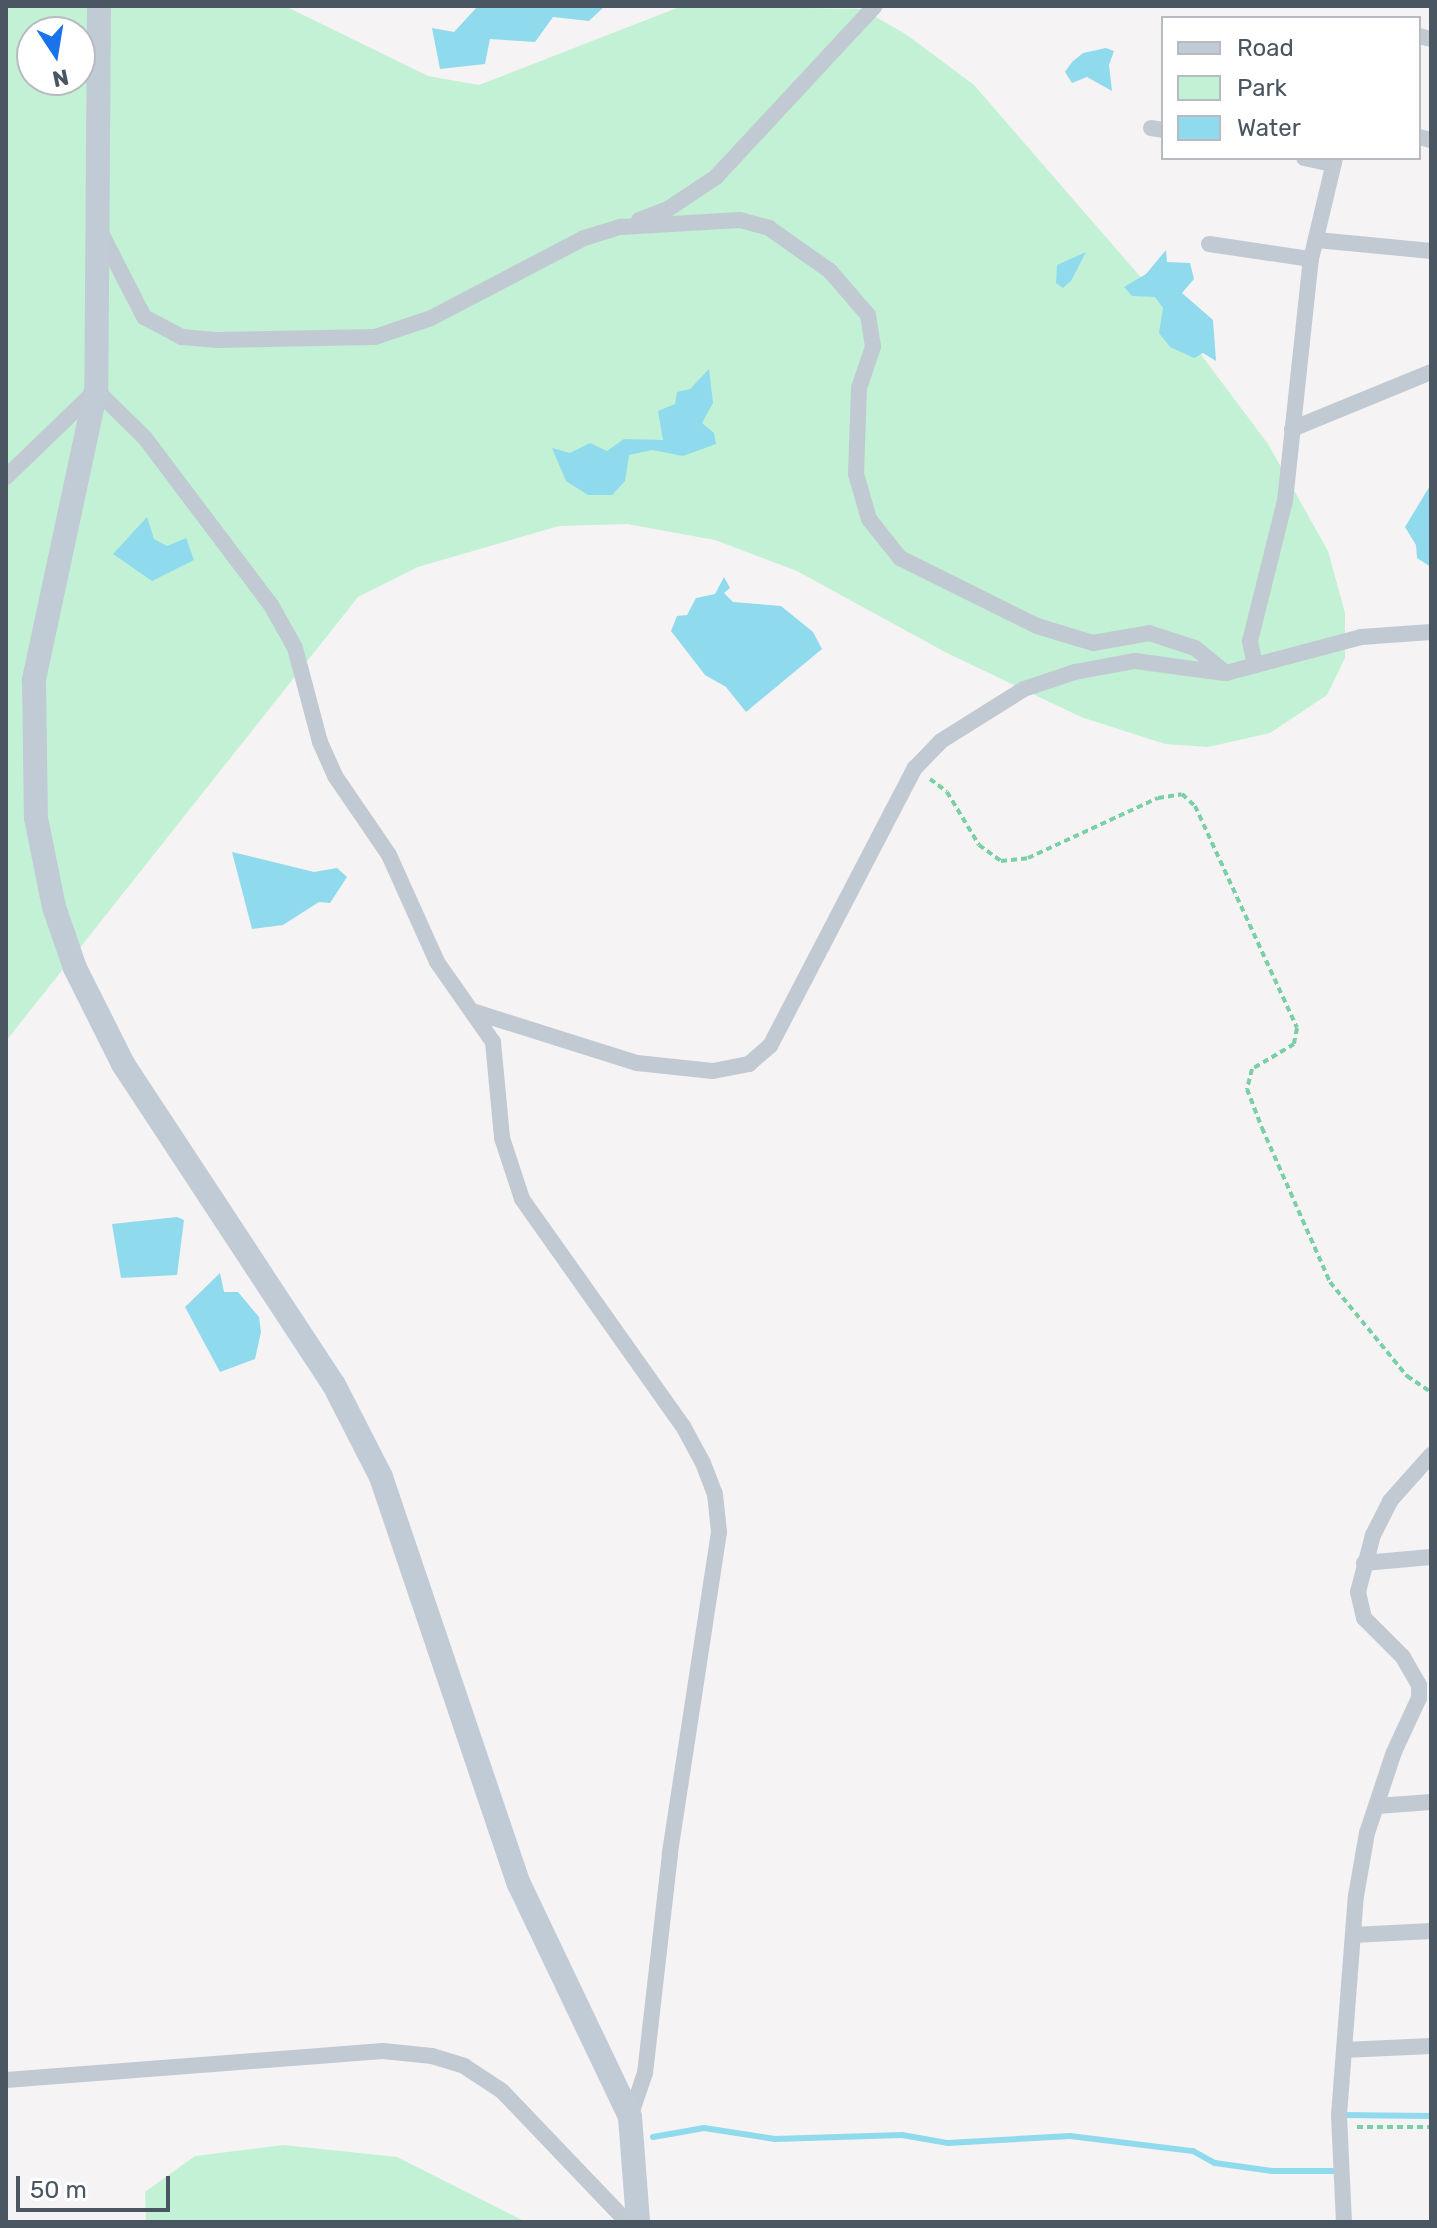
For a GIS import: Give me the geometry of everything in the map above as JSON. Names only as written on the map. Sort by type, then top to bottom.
[{"type":"street","points":[[99,6],[96,390],[34,680],[36,818],[54,907],[80,979],[123,1064],[361,1434],[391,1506],[519,1884],[630,2117],[638,2222]]},
{"type":"street","points":[[97,226],[144,317],[182,337],[218,340],[375,337],[431,318],[584,238],[668,209],[716,177],[875,6]]},
{"type":"street","points":[[1255,665],[1250,641],[1285,501],[1311,259],[1334,161]]},
{"type":"street","points":[[621,227],[740,220],[769,228],[854,292],[868,315],[873,347],[859,388],[856,474],[869,519],[900,558],[1037,626],[1093,643],[1149,633],[1195,648],[1226,673]]},
{"type":"street","points":[[1317,240],[1431,251]]},
{"type":"street","points":[[1209,244],[1311,259]]},
{"type":"street","points":[[1292,429],[1431,372]]},
{"type":"street","points":[[6,477],[96,390]]},
{"type":"street","points":[[96,390],[185,488],[271,605],[295,648],[320,742],[335,776],[389,855],[437,962],[475,1012],[493,1042],[502,1138],[522,1199],[683,1426],[715,1494],[717,1547],[670,1854],[645,2073],[630,2117]]},
{"type":"street","points":[[475,1012],[637,1063],[713,1071],[749,1064],[770,1046],[915,768],[970,717],[1024,689],[1075,672],[1135,661],[1226,673],[1361,637],[1431,632]]},
{"type":"street","points":[[1344,2222],[1340,2127],[1344,2050],[1353,1935],[1367,1833],[1425,1684],[1364,1618],[1358,1592],[1364,1563],[1390,1501],[1431,1455]]},
{"type":"street","points":[[1364,1563],[1431,1557]]},
{"type":"street","points":[[1377,1806],[1431,1802]]},
{"type":"street","points":[[1353,1935],[1431,1931]]},
{"type":"street","points":[[1344,2050],[1431,2046]]},
{"type":"street","points":[[6,2080],[383,2051],[432,2056],[464,2066],[502,2091],[627,2222]]},
{"type":"path","points":[[915,768],[947,792],[979,845],[1001,861],[1028,858],[1158,798],[1182,794],[1195,806],[1297,1028],[1294,1044],[1252,1069],[1247,1089],[1262,1128],[1330,1282],[1407,1376],[1431,1392]]},
{"type":"path","points":[[1340,2127],[1431,2127]]},
{"type":"green space","points":[[6,6],[285,6],[428,76],[479,85],[682,6],[862,9],[907,35],[974,85],[1157,296],[1268,444],[1328,551],[1345,613],[1345,658],[1327,695],[1270,733],[1208,747],[1165,744],[1081,717],[945,652],[797,571],[715,540],[627,524],[559,526],[418,567],[358,597],[6,1041]]},
{"type":"green space","points":[[283,2145],[397,2157],[526,2222],[146,2222],[145,2192],[195,2156]]},
{"type":"water","points":[[478,6],[605,6],[589,21],[553,17],[535,42],[490,39],[485,64],[440,69],[432,28],[454,32]]},
{"type":"water","points":[[1106,48],[1114,51],[1109,65],[1112,91],[1087,77],[1072,83],[1065,72],[1072,62],[1083,53]]},
{"type":"water","points":[[1166,250],[1167,262],[1190,263],[1194,279],[1182,293],[1213,320],[1216,361],[1203,353],[1194,358],[1170,347],[1159,333],[1163,308],[1155,297],[1132,296],[1124,287],[1146,274]]},
{"type":"water","points":[[1086,252],[1071,281],[1063,288],[1056,283],[1057,265]]},
{"type":"water","points":[[709,369],[713,403],[702,423],[714,433],[716,444],[683,456],[652,450],[629,455],[625,481],[612,495],[588,495],[566,481],[552,448],[570,453],[590,443],[607,451],[624,439],[663,440],[658,411],[675,404],[677,392],[690,389]]},
{"type":"water","points":[[1431,484],[1431,567],[1417,558],[1416,545],[1405,527]]},
{"type":"water","points":[[147,517],[154,539],[167,546],[186,538],[194,560],[152,581],[113,554]]},
{"type":"water","points":[[724,577],[730,588],[724,593],[733,602],[781,606],[813,632],[822,649],[746,712],[726,687],[705,675],[671,631],[677,616],[687,615],[696,598],[715,594]]},
{"type":"water","points":[[232,852],[314,872],[337,868],[347,877],[330,903],[319,902],[283,925],[252,929]]},
{"type":"water","points":[[177,1217],[184,1220],[177,1275],[121,1278],[112,1224]]},
{"type":"water","points":[[220,1273],[224,1292],[238,1292],[259,1317],[261,1332],[255,1359],[220,1372],[185,1307]]},
{"type":"waterway","points":[[1341,2115],[1431,2116]]},
{"type":"waterway","points":[[653,2137],[704,2128],[775,2139],[902,2135],[948,2143],[1070,2136],[1193,2151],[1215,2163],[1272,2171],[1338,2171]]}]
